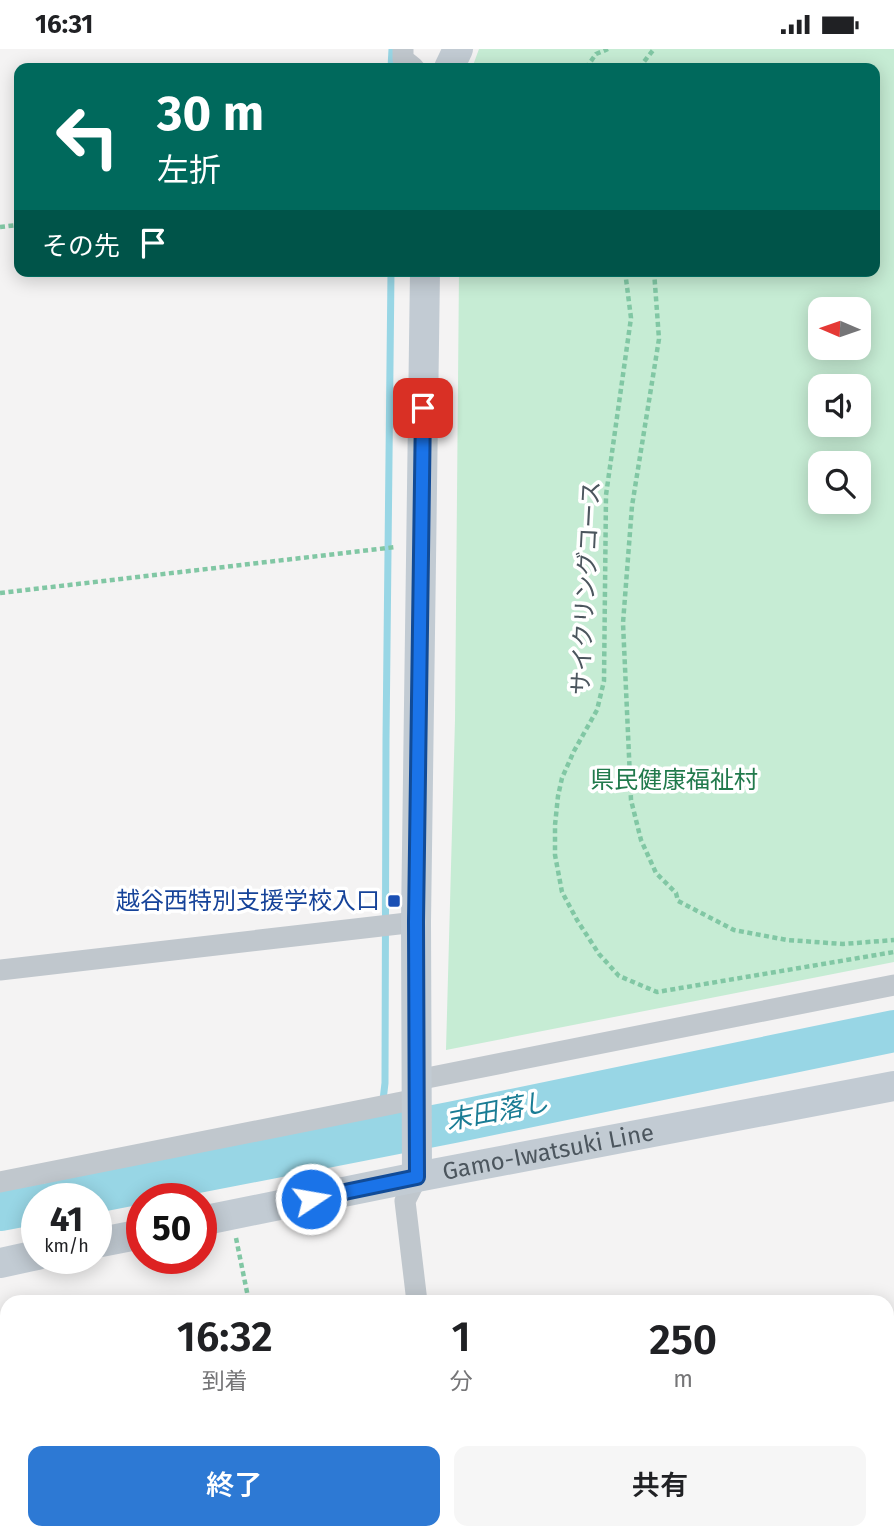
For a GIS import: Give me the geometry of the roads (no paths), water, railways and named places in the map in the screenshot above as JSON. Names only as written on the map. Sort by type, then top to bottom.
[{"type":"street","points":[[416,1295],[405,1201],[417,1177],[416,922],[425,277]]},
{"type":"street","points":[[0,970],[416,922]]},
{"type":"street","points":[[0,1182],[894,985]]},
{"type":"street","name":"Gamo-Iwatsuki Line","points":[[217,1218],[417,1177],[894,1087]]},
{"type":"street","points":[[0,1263],[21,1258]]},
{"type":"waterway","points":[[391,63],[392,49]]},
{"type":"waterway","points":[[379,1135],[385,1083],[391,277]]},
{"type":"waterway","name":"末田落し","points":[[112,1189],[454,1122],[894,1031]]},
{"type":"waterway","name":"末田落し","points":[[0,1210],[21,1206]]},
{"type":"place","name":"越谷西特別支援学校入口","points":[[394,901]]},
{"type":"park label","name":"県民健康福祉村","points":[[674,780]]}]
